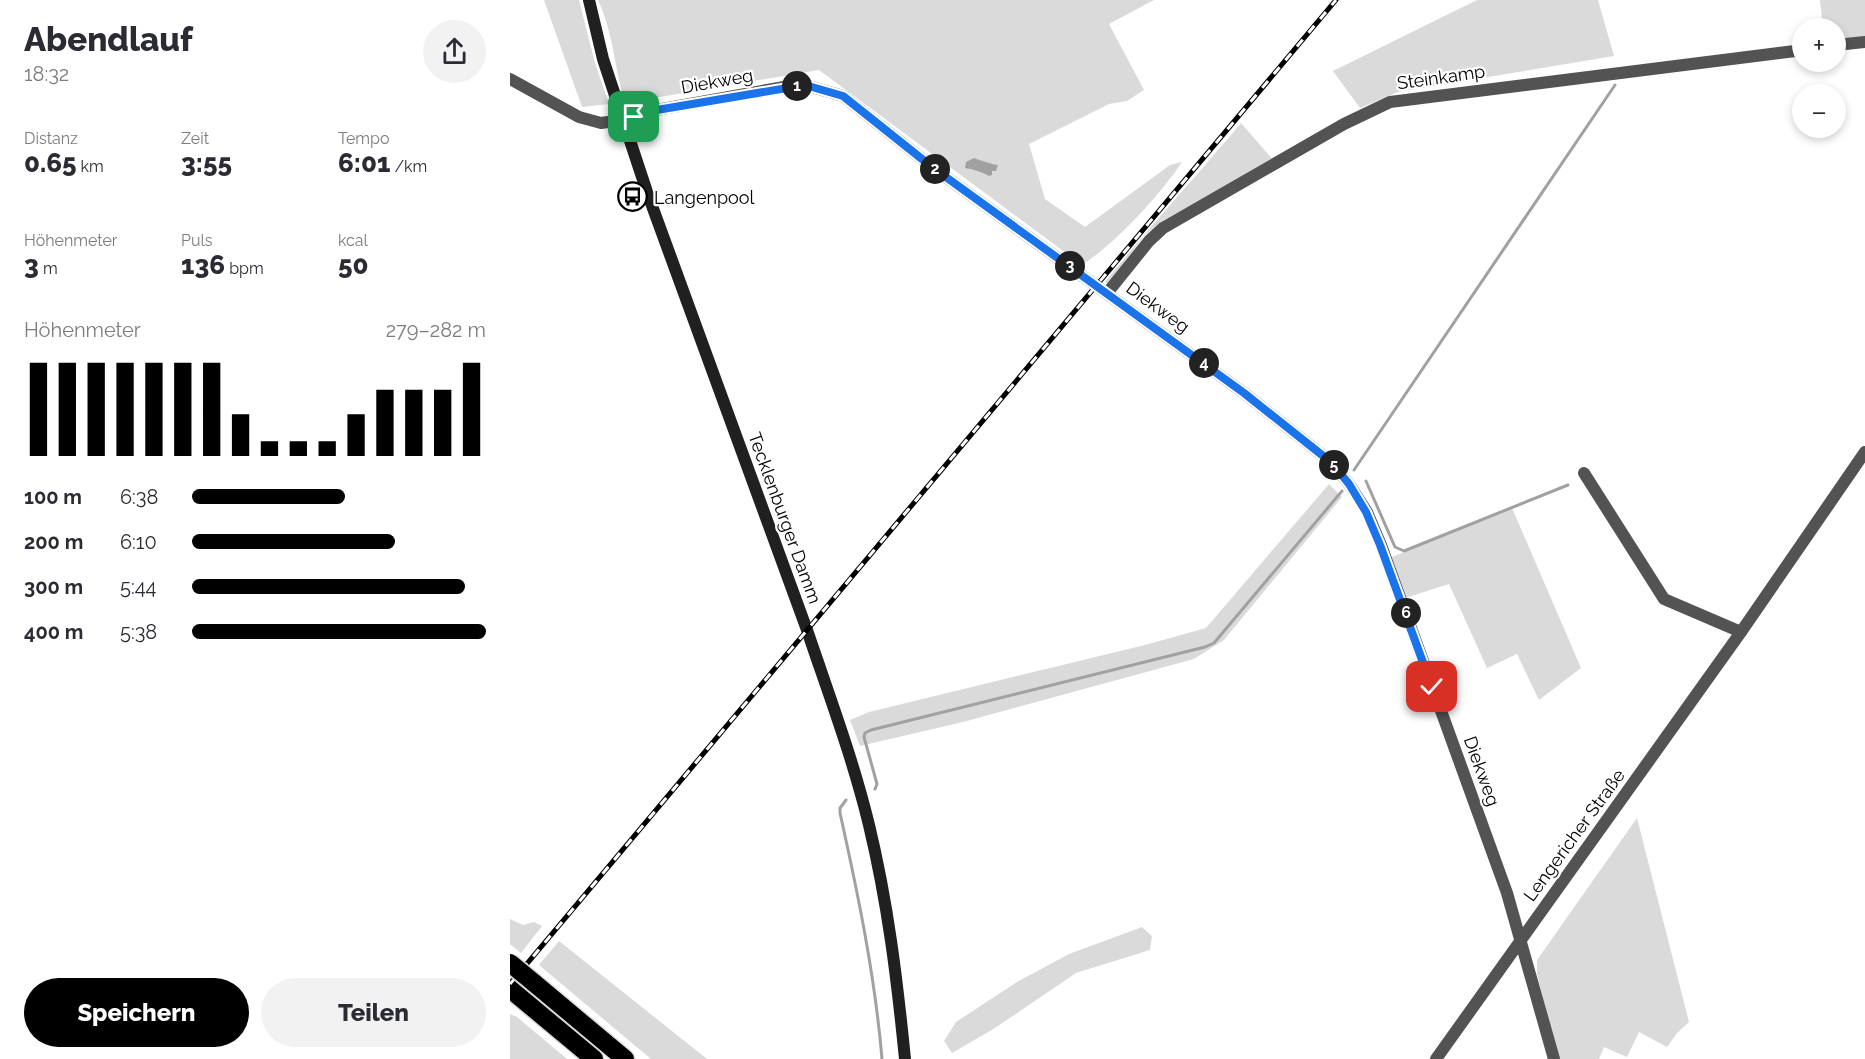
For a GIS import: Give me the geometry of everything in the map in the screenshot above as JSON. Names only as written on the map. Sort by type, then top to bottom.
[{"type":"highway","points":[[510,963],[625,1059]]},
{"type":"highway","points":[[517,995],[594,1059]]},
{"type":"main road","name":"Tecklenburger Damm","points":[[589,0],[603,59],[623,120],[807,630],[856,780],[883,890],[897,969],[905,1059]]},
{"type":"street","points":[[1846,44],[1865,42]]},
{"type":"street","name":"Steinkamp","points":[[1108,292],[1149,241],[1163,228],[1344,124],[1390,102],[1792,51]]},
{"type":"street","points":[[510,79],[579,117],[601,123],[623,120]]},
{"type":"street","name":"Diekweg","points":[[623,120],[651,111],[784,87],[805,85],[843,96],[932,167],[1108,292],[1244,393],[1332,463],[1349,484],[1366,512],[1385,556],[1507,893],[1554,1059]]},
{"type":"street","name":"Lengericher Straße","points":[[1436,1059],[1741,632],[1865,452]]},
{"type":"street","points":[[1584,473],[1664,599],[1741,632]]},
{"type":"shaded area","points":[[544,0],[579,0],[595,63],[609,104],[582,107]]},
{"type":"shaded area","points":[[598,0],[1154,0],[1109,24],[1144,90],[1127,101],[1109,104],[1029,144],[1045,199],[1085,227],[1170,165],[1182,162],[1136,218],[1109,244],[1082,265],[819,70],[625,103],[611,38]]},
{"type":"shaded area","points":[[1477,0],[1598,0],[1614,56],[1398,92],[1360,108],[1333,71]]},
{"type":"shaded area","points":[[1820,0],[1865,0],[1865,38],[1846,40],[1846,18],[1822,18]]},
{"type":"shaded area","points":[[1241,123],[1273,160],[1162,221],[1144,236],[1108,284],[1105,282],[1138,242]]},
{"type":"shaded area","points":[[974,158],[998,165],[996,171],[992,171],[992,175],[989,176],[965,168],[966,162]]},
{"type":"shaded area","points":[[1329,484],[1342,497],[1224,640],[1194,659],[963,722],[860,746],[850,720],[869,712],[1206,628]]},
{"type":"shaded area","points":[[1512,508],[1581,668],[1539,700],[1517,654],[1487,668],[1449,584],[1405,598],[1392,557]]},
{"type":"shaded area","points":[[1637,818],[1689,1022],[1667,1047],[1639,1032],[1627,1057],[1604,1047],[1599,1059],[1558,1059],[1537,974],[1537,960]]},
{"type":"shaded area","points":[[510,919],[523,925],[534,922],[542,926],[521,953],[510,944]]},
{"type":"shaded area","points":[[1142,927],[1152,936],[1150,950],[1076,973],[995,1028],[952,1053],[944,1041],[956,1022],[1017,982],[1069,954]]},
{"type":"shaded area","points":[[559,941],[707,1059],[651,1059],[539,965]]},
{"type":"shaded area","points":[[510,1014],[517,1017],[567,1059],[510,1059]]},
{"type":"waterway","points":[[1354,470],[1615,85]]},
{"type":"waterway","points":[[1366,481],[1395,547],[1404,551],[1568,485]]},
{"type":"waterway","points":[[875,789],[877,784],[864,737],[865,733],[871,730],[1214,643],[1342,491]]},
{"type":"waterway","points":[[846,800],[840,808],[840,813],[865,935],[882,1059]]},
{"type":"railway","points":[[510,984],[1336,0]]},
{"type":"place","name":"Langenpool","points":[[633,197]]},
{"type":"route","points":[[634,117],[651,111],[784,87],[805,85],[843,96],[932,167],[1108,292],[1244,393],[1332,463],[1349,484],[1366,512],[1432,687]]}]
